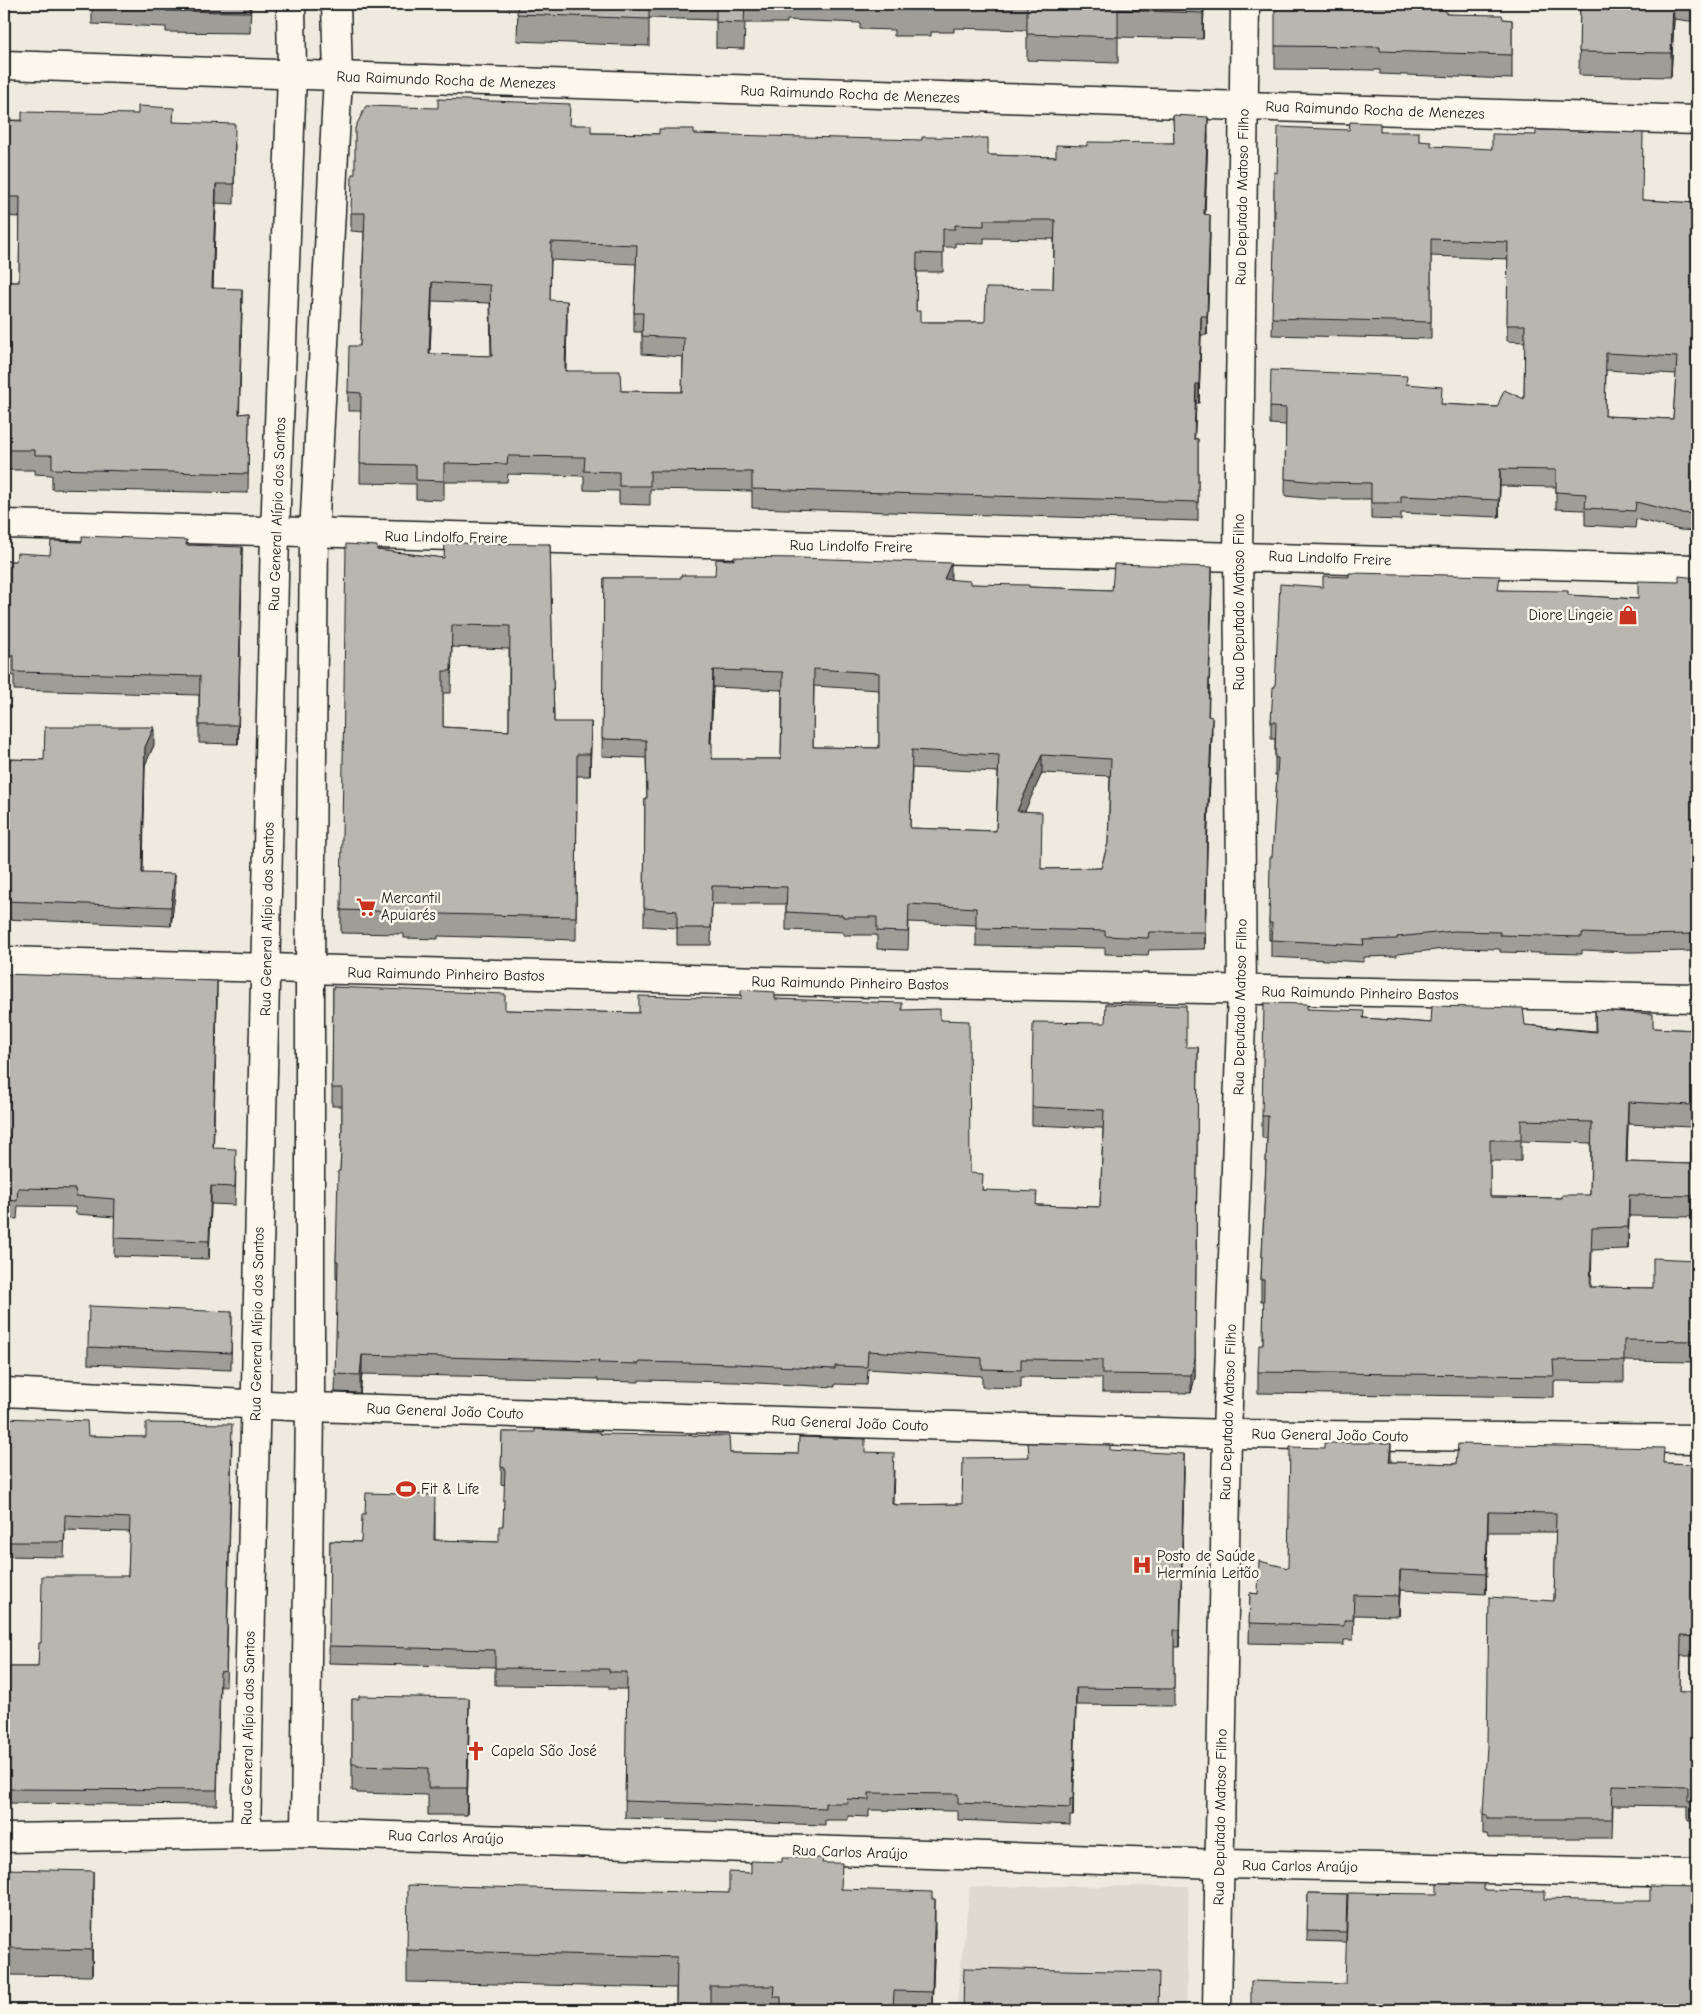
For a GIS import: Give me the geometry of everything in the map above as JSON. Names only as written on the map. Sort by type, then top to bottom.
[{"type":"street","name":"Rua General Alípio dos Santos","points":[[246,1834],[275,532],[292,74],[291,4]]},
{"type":"street","points":[[306,1832],[314,534],[338,77],[336,4]]},
{"type":"street","name":"Rua Deputado Matoso Filho","points":[[1217,2010],[1227,1434],[1242,991],[1238,555],[1245,4]]},
{"type":"street","name":"Rua Raimundo Rocha de Menezes","points":[[4,65],[1697,120]]},
{"type":"street","name":"Rua Lindolfo Freire","points":[[4,524],[314,534],[1238,555],[1697,569]]},
{"type":"street","name":"Rua Raimundo Pinheiro Bastos","points":[[4,960],[310,971],[1242,991],[1697,998]]},
{"type":"street","name":"Rua General João Couto","points":[[4,1392],[310,1406],[1227,1434],[1697,1439]]},
{"type":"street","name":"Rua Carlos Araújo","points":[[4,1838],[306,1832],[1220,1864],[1697,1873]]},
{"type":"shaded area","points":[[1189,1886],[1186,2010],[956,2010],[970,1887]]},
{"type":"building","points":[[114,4],[250,4],[250,12],[166,11],[167,6]]},
{"type":"building","points":[[518,4],[649,4],[649,19],[517,14]]},
{"type":"building","points":[[716,4],[745,4],[744,23],[716,22]]},
{"type":"building","points":[[895,4],[954,4],[954,6],[931,5],[931,10],[894,9]]},
{"type":"building","points":[[1027,4],[1203,4],[1203,13],[1118,10],[1118,37],[1027,34]]},
{"type":"building","points":[[1275,4],[1446,4],[1446,14],[1502,15],[1503,19],[1512,20],[1512,55],[1380,51],[1380,47],[1275,46]]},
{"type":"building","points":[[1580,4],[1673,4],[1671,53],[1579,52]]},
{"type":"building","points":[[438,99],[570,104],[569,125],[591,125],[591,133],[659,134],[659,129],[694,129],[694,134],[922,140],[922,137],[988,138],[988,155],[1056,157],[1056,145],[1087,146],[1087,142],[1174,143],[1173,115],[1208,117],[1204,214],[1210,215],[1207,316],[1201,316],[1199,384],[1196,384],[1194,439],[1198,439],[1198,502],[752,489],[752,472],[650,471],[650,486],[619,486],[619,472],[584,471],[585,457],[508,456],[507,464],[444,463],[444,481],[416,480],[416,465],[360,464],[361,393],[348,392],[349,346],[360,346],[365,213],[351,213],[352,174],[355,174],[355,128],[366,106],[438,108]],"holes":[[[984,220],[1055,220],[1053,289],[986,288],[985,322],[920,322],[920,311],[916,311],[917,253],[943,254],[943,229],[955,229],[955,225],[984,226]],[[551,242],[637,245],[634,313],[643,313],[642,336],[684,338],[682,392],[621,391],[620,371],[565,371],[567,301],[550,300]],[[432,282],[490,285],[492,356],[429,354]]]},
{"type":"building","points":[[138,106],[174,108],[173,122],[235,124],[234,184],[216,184],[212,288],[242,289],[239,414],[249,413],[248,474],[52,469],[52,455],[35,455],[35,450],[4,450],[4,282],[19,282],[20,197],[4,197],[4,120],[22,121],[22,112],[138,114]]},
{"type":"building","points":[[1350,122],[1380,123],[1380,132],[1419,132],[1419,141],[1431,142],[1431,146],[1492,149],[1492,134],[1536,135],[1536,130],[1643,133],[1642,200],[1697,203],[1697,514],[1680,513],[1636,502],[1635,511],[1585,508],[1586,494],[1556,492],[1556,470],[1500,469],[1499,500],[1401,496],[1401,503],[1371,503],[1371,483],[1285,479],[1286,408],[1270,407],[1271,370],[1407,376],[1406,384],[1442,387],[1441,404],[1497,407],[1504,390],[1524,399],[1525,325],[1507,325],[1508,242],[1431,239],[1431,322],[1272,318],[1275,209],[1274,172],[1277,173],[1278,127],[1349,130]],"holes":[[[1606,353],[1677,357],[1673,419],[1605,416]]]},
{"type":"building","points":[[82,536],[187,540],[186,545],[242,547],[238,725],[199,725],[200,676],[14,672],[14,656],[4,656],[4,561],[16,561],[17,553],[50,555],[51,541],[82,542]]},
{"type":"building","points":[[445,543],[550,544],[554,722],[591,722],[590,754],[577,754],[576,917],[438,914],[438,917],[404,916],[404,912],[341,910],[346,544],[377,546],[377,550],[444,558]],"holes":[[[452,625],[510,626],[509,731],[443,727],[443,671],[451,671]]]},
{"type":"building","points":[[733,557],[951,563],[944,579],[970,581],[970,584],[1112,590],[1114,564],[1212,567],[1208,716],[1212,717],[1205,932],[1149,932],[1148,938],[1105,936],[1105,931],[976,928],[976,908],[909,904],[908,932],[877,931],[877,917],[843,917],[843,915],[786,912],[787,887],[712,886],[711,928],[677,928],[677,911],[644,908],[645,798],[647,798],[646,740],[602,739],[604,578],[681,578],[681,575],[715,575],[716,559],[734,560]],"holes":[[[814,669],[879,673],[879,748],[813,747]],[[713,670],[783,672],[781,759],[712,759],[712,743],[710,743]],[[912,750],[999,755],[996,831],[910,828]],[[1042,755],[1111,759],[1108,843],[1101,868],[1041,869],[1042,812],[1017,811]]]},
{"type":"building","points":[[1349,573],[1500,576],[1498,590],[1568,591],[1568,595],[1638,599],[1638,581],[1679,582],[1679,576],[1697,578],[1697,934],[1628,935],[1582,933],[1582,937],[1500,935],[1500,932],[1454,931],[1397,937],[1397,939],[1363,940],[1364,945],[1271,940],[1272,923],[1269,923],[1270,857],[1272,857],[1278,758],[1275,758],[1276,722],[1271,722],[1273,687],[1275,687],[1280,584],[1323,587],[1323,576],[1349,577]]},
{"type":"building","points":[[45,727],[154,727],[145,747],[142,873],[175,874],[171,907],[4,901],[4,759],[44,760]]},
{"type":"building","points":[[4,974],[217,981],[213,1148],[236,1149],[235,1187],[211,1186],[209,1241],[114,1238],[115,1199],[76,1196],[75,1189],[18,1188],[17,1201],[5,1200],[5,1342],[4,1134],[6,1134],[7,1073],[4,1072]]},
{"type":"building","points":[[333,987],[505,994],[505,1010],[639,1013],[639,996],[741,999],[741,990],[775,992],[775,999],[902,1003],[902,1010],[940,1009],[940,1020],[969,1021],[970,1173],[983,1174],[982,1190],[1037,1192],[1036,1205],[1100,1207],[1104,1110],[1032,1107],[1033,1022],[1105,1023],[1106,1004],[1186,1006],[1186,1047],[1198,1047],[1195,1359],[1191,1375],[1102,1374],[1102,1360],[1021,1359],[1021,1370],[982,1369],[982,1358],[868,1351],[867,1367],[835,1366],[835,1369],[736,1364],[639,1362],[639,1364],[598,1363],[599,1361],[362,1355],[360,1375],[335,1374],[338,1171],[340,1171],[342,1088],[332,1088]]},
{"type":"building","points":[[1264,1003],[1307,1004],[1307,1009],[1364,1011],[1363,1018],[1431,1023],[1432,1006],[1523,1008],[1525,1025],[1596,1032],[1595,1010],[1653,1014],[1653,1028],[1697,1030],[1697,1196],[1629,1195],[1628,1227],[1592,1228],[1590,1287],[1653,1288],[1653,1258],[1697,1260],[1697,1341],[1624,1340],[1624,1361],[1553,1360],[1554,1376],[1258,1372],[1259,1345],[1263,1345],[1264,1280],[1261,1280],[1268,1116],[1262,1116]],"holes":[[[1628,1102],[1692,1105],[1691,1164],[1626,1162]],[[1521,1120],[1592,1122],[1590,1195],[1562,1195],[1562,1198],[1490,1197],[1490,1140],[1521,1140]]]},
{"type":"building","points":[[89,1306],[232,1312],[231,1353],[88,1347]]},
{"type":"building","points":[[4,1418],[87,1421],[88,1436],[146,1437],[146,1423],[232,1424],[226,1671],[220,1672],[217,1790],[4,1789],[4,1667],[38,1667],[39,1643],[41,1643],[42,1576],[128,1576],[130,1518],[65,1515],[64,1542],[4,1542]]},
{"type":"building","points":[[535,1429],[600,1432],[600,1434],[729,1436],[730,1453],[798,1454],[799,1437],[865,1439],[865,1452],[894,1453],[892,1504],[897,1505],[962,1504],[963,1458],[1029,1457],[1028,1443],[1110,1445],[1110,1450],[1184,1454],[1180,1630],[1174,1630],[1174,1689],[1076,1688],[1073,1799],[1070,1799],[1070,1808],[958,1803],[958,1794],[869,1793],[869,1800],[847,1799],[848,1803],[825,1803],[825,1808],[625,1801],[627,1672],[609,1672],[609,1669],[495,1668],[495,1650],[329,1646],[330,1541],[361,1542],[362,1514],[365,1514],[366,1493],[435,1495],[434,1540],[499,1542],[499,1526],[503,1526],[505,1468],[501,1467],[502,1432],[535,1432]]},
{"type":"building","points":[[1324,1443],[1391,1443],[1389,1462],[1456,1464],[1458,1444],[1664,1448],[1663,1463],[1697,1464],[1697,1637],[1681,1636],[1680,1692],[1697,1692],[1697,1802],[1688,1801],[1688,1787],[1613,1785],[1612,1819],[1488,1819],[1487,1815],[1483,1814],[1487,1745],[1489,1597],[1554,1601],[1556,1513],[1488,1512],[1486,1574],[1400,1570],[1399,1596],[1354,1595],[1353,1620],[1344,1620],[1344,1626],[1249,1623],[1250,1593],[1258,1594],[1259,1561],[1288,1568],[1290,1447],[1324,1448]]},
{"type":"building","points":[[359,1696],[469,1698],[467,1788],[428,1788],[428,1768],[357,1766],[357,1764],[352,1764],[352,1699],[359,1699]]},
{"type":"building","points":[[782,1858],[823,1858],[822,1863],[842,1863],[841,1889],[932,1892],[932,1899],[935,1899],[932,1992],[894,1991],[893,2010],[820,2010],[820,2005],[781,2005],[781,1997],[774,1997],[775,1986],[710,1986],[710,2010],[676,2010],[677,1957],[407,1950],[408,1885],[729,1893],[729,1872],[751,1873],[751,1861],[782,1862]]},
{"type":"building","points":[[4,1869],[93,1871],[92,1950],[8,1948],[7,2010],[4,2010]]},
{"type":"building","points":[[1437,1883],[1484,1884],[1484,1890],[1545,1891],[1545,1899],[1615,1901],[1650,1901],[1650,1886],[1697,1887],[1697,2010],[1540,2010],[1540,2006],[1481,2004],[1481,2010],[1251,2010],[1251,1981],[1345,1984],[1348,1893],[1437,1894]]},
{"type":"building","points":[[1308,1893],[1347,1894],[1346,1932],[1307,1931]]},
{"type":"building","points":[[964,1968],[1159,1972],[1158,2010],[963,2010]]},
{"type":"place","name":"Diore Lingeie","points":[[1628,615]]},
{"type":"place","name":"Mercantil Apuiarés","points":[[366,907]]},
{"type":"place","name":"Fit & Life","points":[[406,1489]]},
{"type":"place","name":"Posto de Saúde Hermínia Leitão","points":[[1142,1565]]},
{"type":"place","name":"Capela São José","points":[[476,1751]]}]
